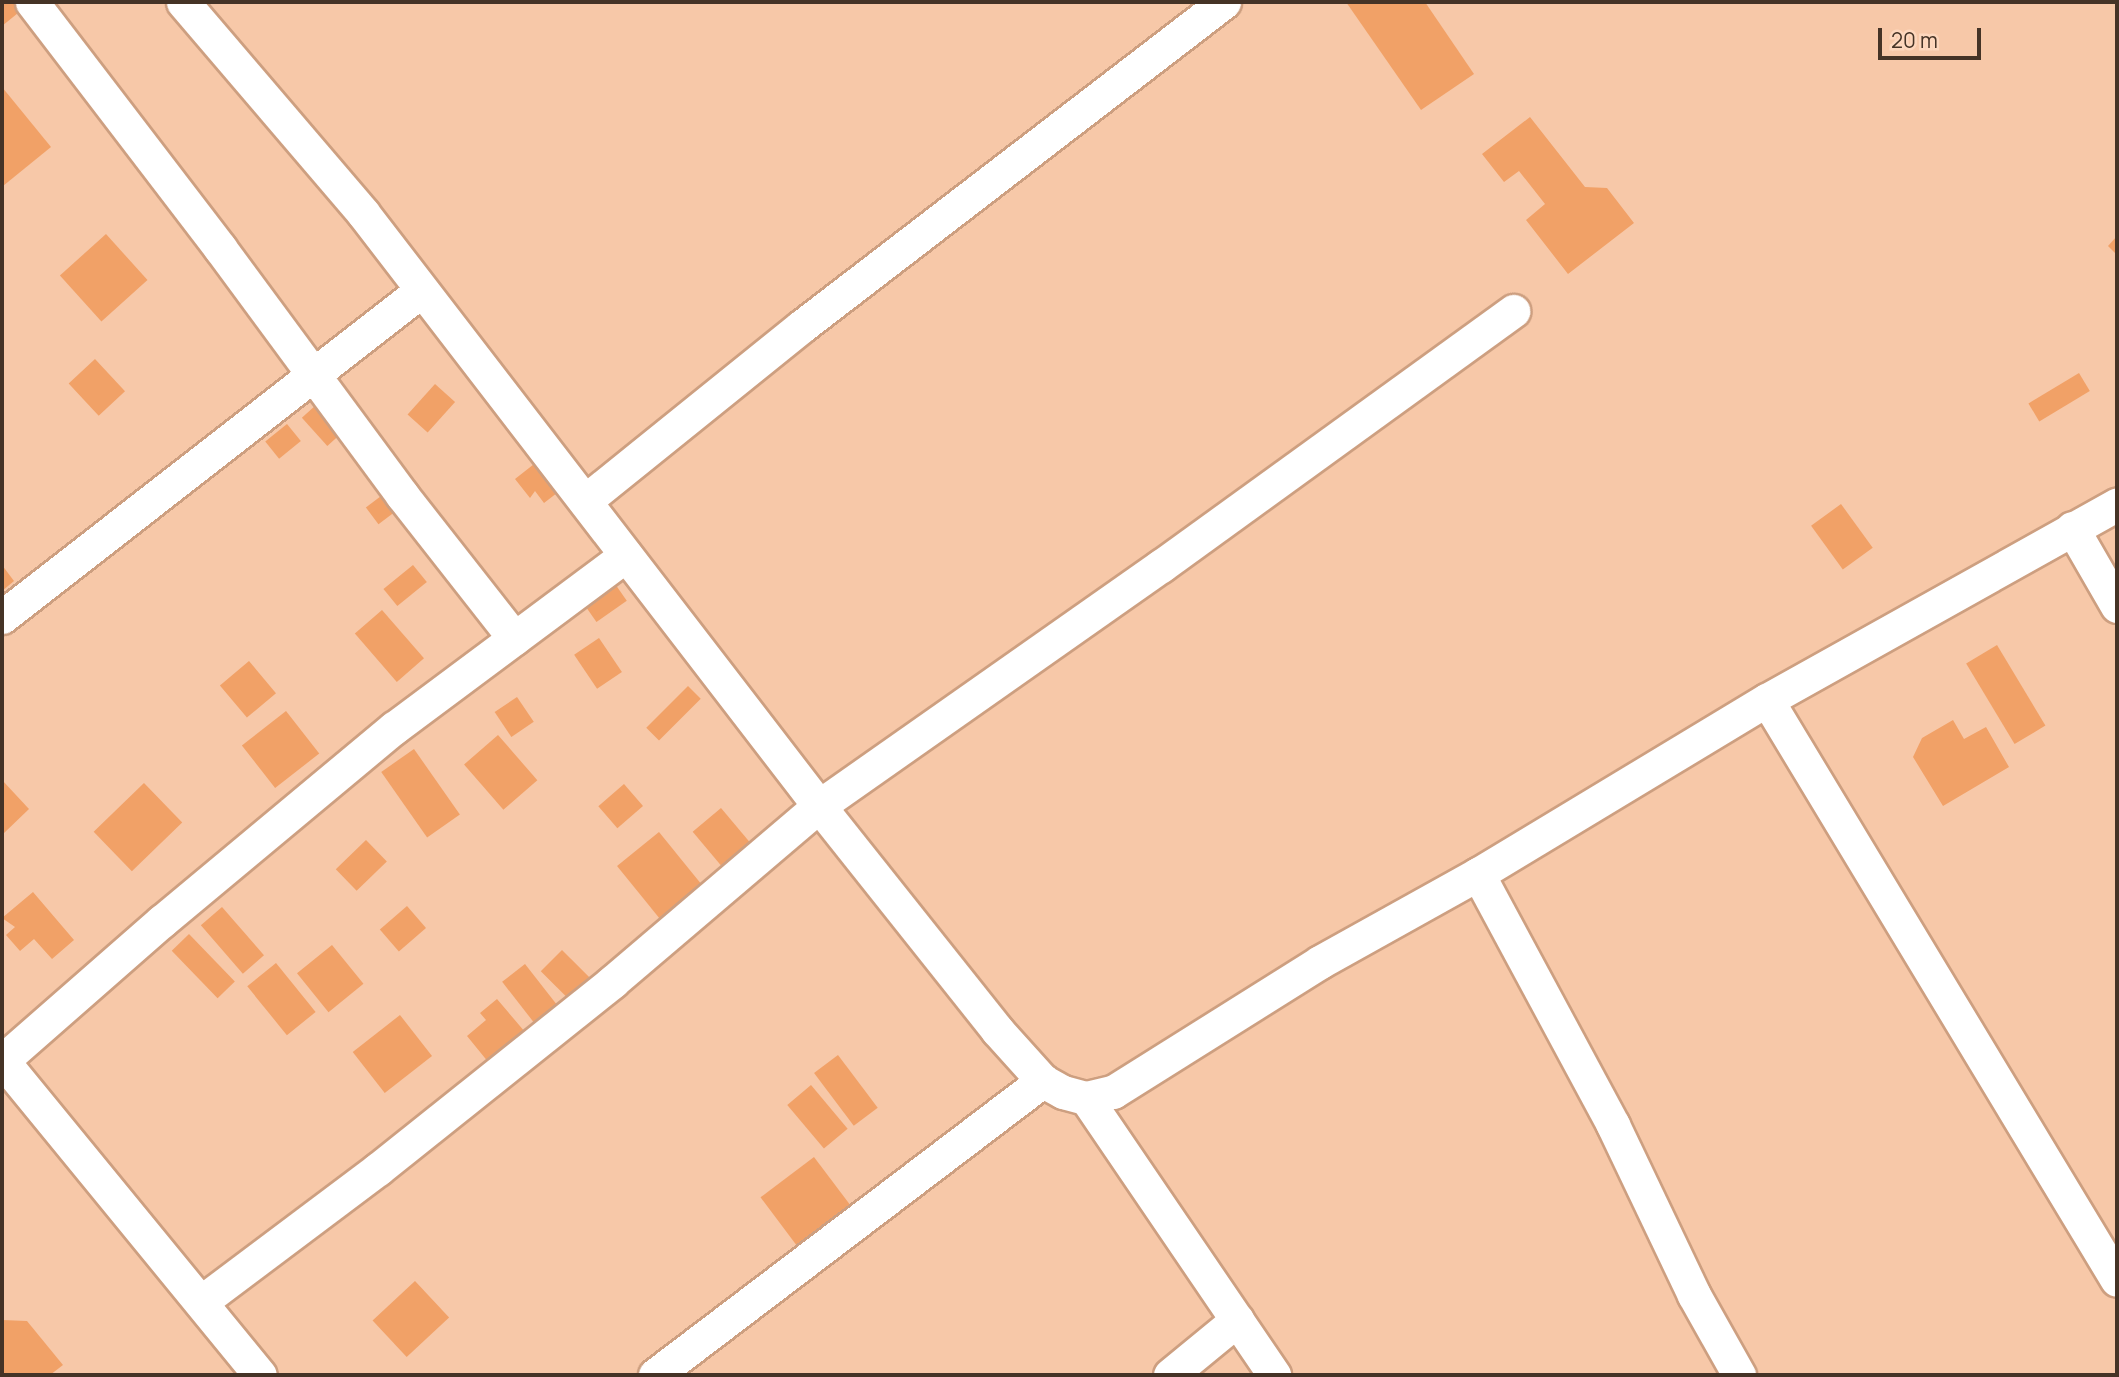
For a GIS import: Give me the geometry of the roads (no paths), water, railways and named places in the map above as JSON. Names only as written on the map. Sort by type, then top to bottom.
[{"type":"street","points":[[32,2],[514,638]]},
{"type":"street","points":[[183,2],[363,213],[819,806],[997,1030],[1044,1082],[1086,1098],[1113,1092],[1320,962],[1478,874],[1767,700],[2117,504]]},
{"type":"street","points":[[585,501],[802,326],[1224,2]]},
{"type":"street","points":[[2,617],[422,290]]},
{"type":"street","points":[[201,1302],[378,1170],[601,991],[819,806],[1161,565],[1513,311]]},
{"type":"street","points":[[2072,528],[2117,606]]},
{"type":"street","points":[[260,1375],[2,1060],[162,921],[394,728],[626,555]]},
{"type":"street","points":[[1767,700],[2117,1280]]},
{"type":"street","points":[[1478,874],[1613,1125],[1694,1295],[1740,1375]]},
{"type":"street","points":[[655,1375],[1044,1082]]},
{"type":"street","points":[[1086,1098],[1274,1375]]},
{"type":"street","points":[[1170,1375],[1237,1320]]}]
